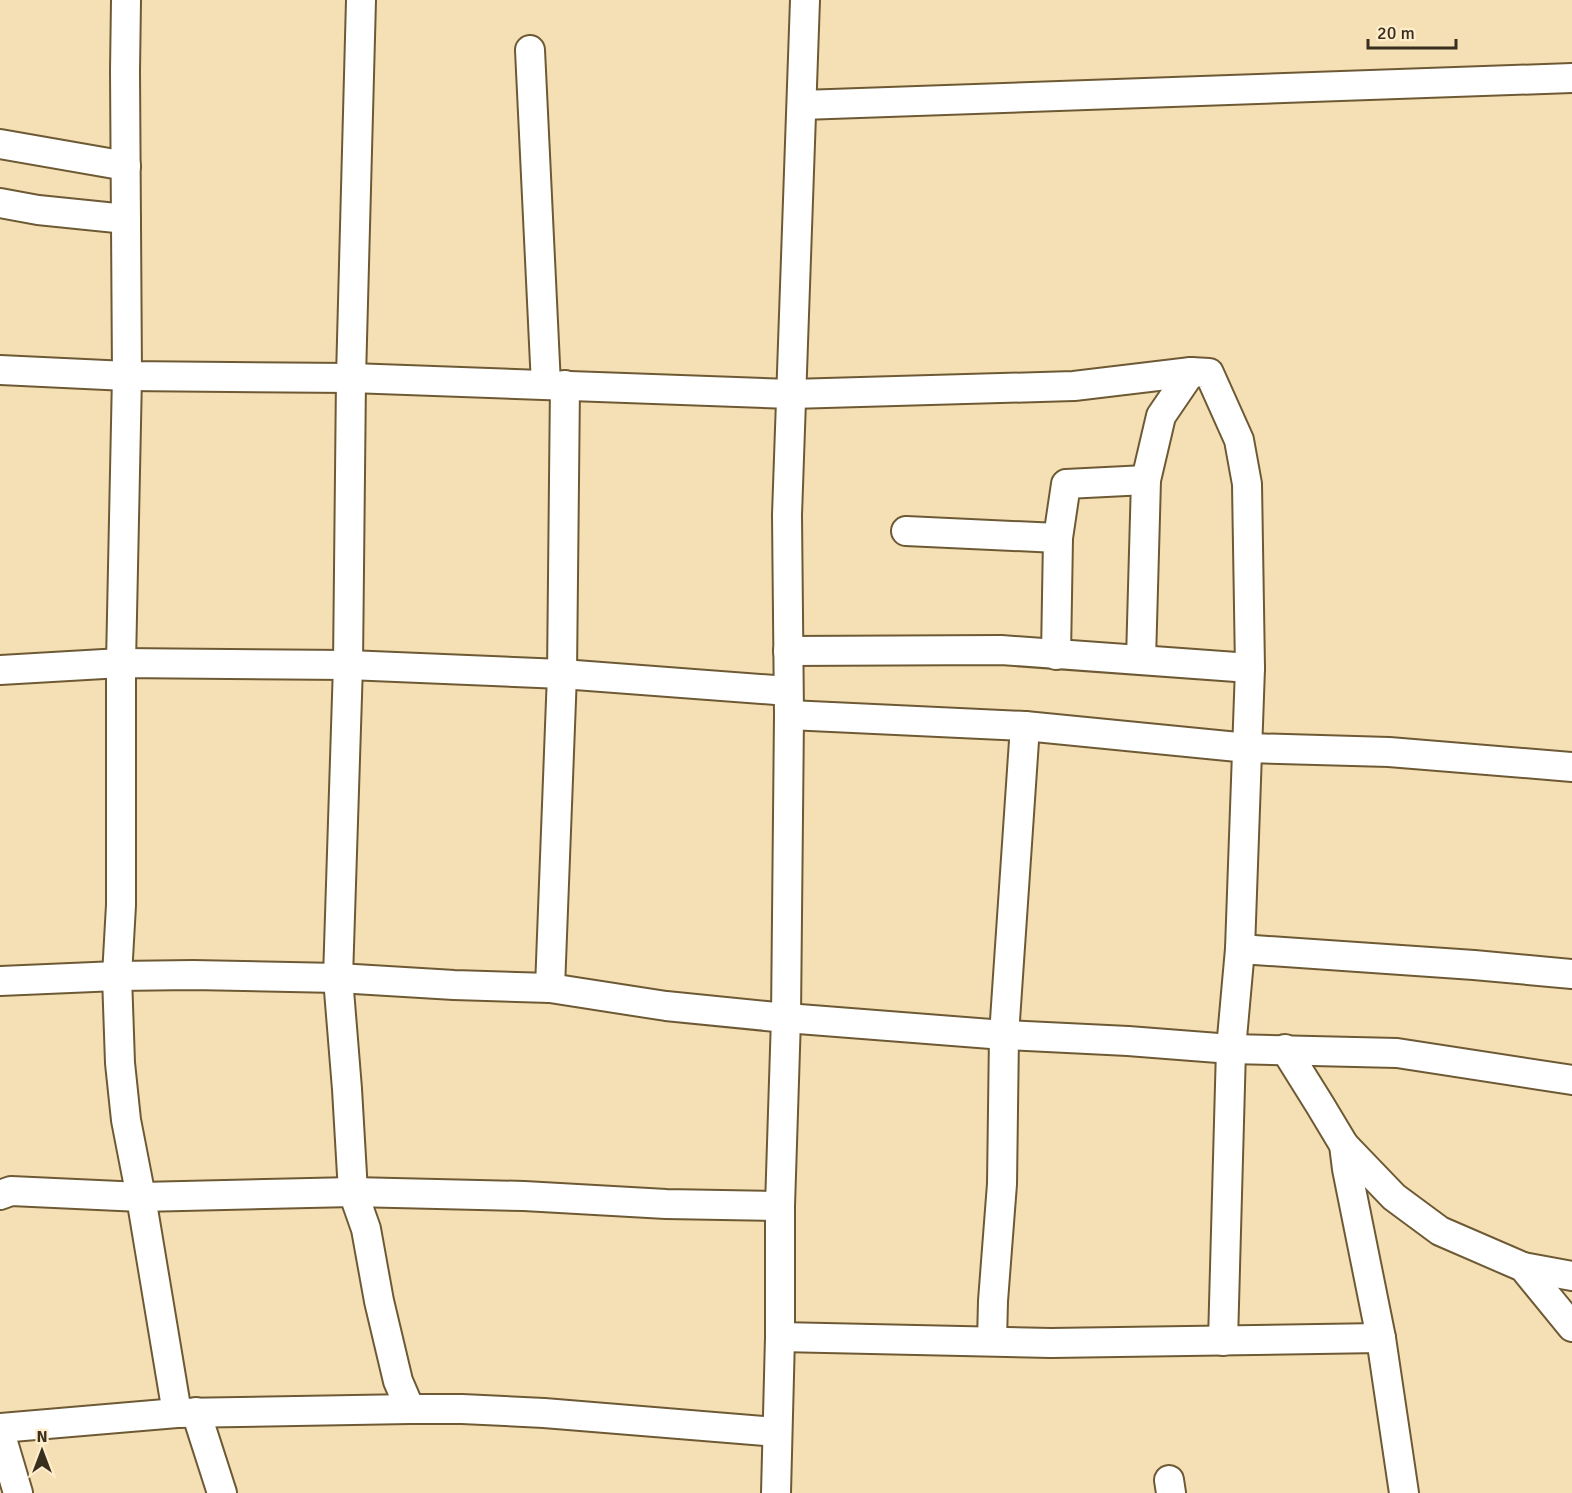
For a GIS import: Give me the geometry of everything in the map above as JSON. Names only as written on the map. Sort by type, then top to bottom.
[{"type":"street","points":[[126,0],[127,376],[121,663],[121,905],[117,976],[120,1063],[124,1108],[186,1413],[222,1493]]},
{"type":"street","points":[[361,0],[351,378],[348,665],[338,978],[353,1192],[366,1229],[379,1301],[398,1381],[410,1408]]},
{"type":"street","points":[[776,1493],[780,1337],[780,1206],[786,1017],[789,703],[787,515],[805,0]]},
{"type":"street","points":[[530,50],[556,385],[562,674],[550,988]]},
{"type":"street","points":[[802,105],[1572,78]]},
{"type":"street","points":[[0,144],[126,166]]},
{"type":"street","points":[[0,203],[38,210],[126,219]]},
{"type":"street","points":[[0,370],[127,376],[351,378],[791,394],[1074,386],[1191,372],[1209,373],[1239,440],[1247,484],[1250,668],[1240,950],[1231,1049],[1223,1341]]},
{"type":"street","points":[[1141,660],[1146,480],[1161,416],[1191,372]]},
{"type":"street","points":[[1056,655],[1058,538],[1066,484],[1146,480]]},
{"type":"street","points":[[906,531],[1058,538]]},
{"type":"street","points":[[788,651],[1001,650],[1250,668]]},
{"type":"street","points":[[0,670],[121,663],[348,665],[562,674],[789,703],[1248,748],[1389,752],[1572,767]]},
{"type":"street","points":[[992,1341],[1002,1174],[1004,1035],[1025,726]]},
{"type":"street","points":[[1240,950],[1474,965],[1572,974]]},
{"type":"street","points":[[0,981],[193,975],[338,978],[550,988],[666,1006],[1004,1035],[1231,1049],[1397,1053],[1572,1080]]},
{"type":"street","points":[[1285,1049],[1344,1145],[1394,1197],[1440,1231],[1523,1267],[1572,1276]]},
{"type":"street","points":[[1344,1145],[1381,1338],[1404,1493]]},
{"type":"street","points":[[4,1191],[141,1197],[353,1192],[780,1206]]},
{"type":"street","points":[[1523,1267],[1572,1327]]},
{"type":"street","points":[[780,1337],[1051,1343],[1381,1338]]},
{"type":"street","points":[[18,1493],[0,1430],[186,1413],[462,1409],[544,1413],[777,1432]]}]
